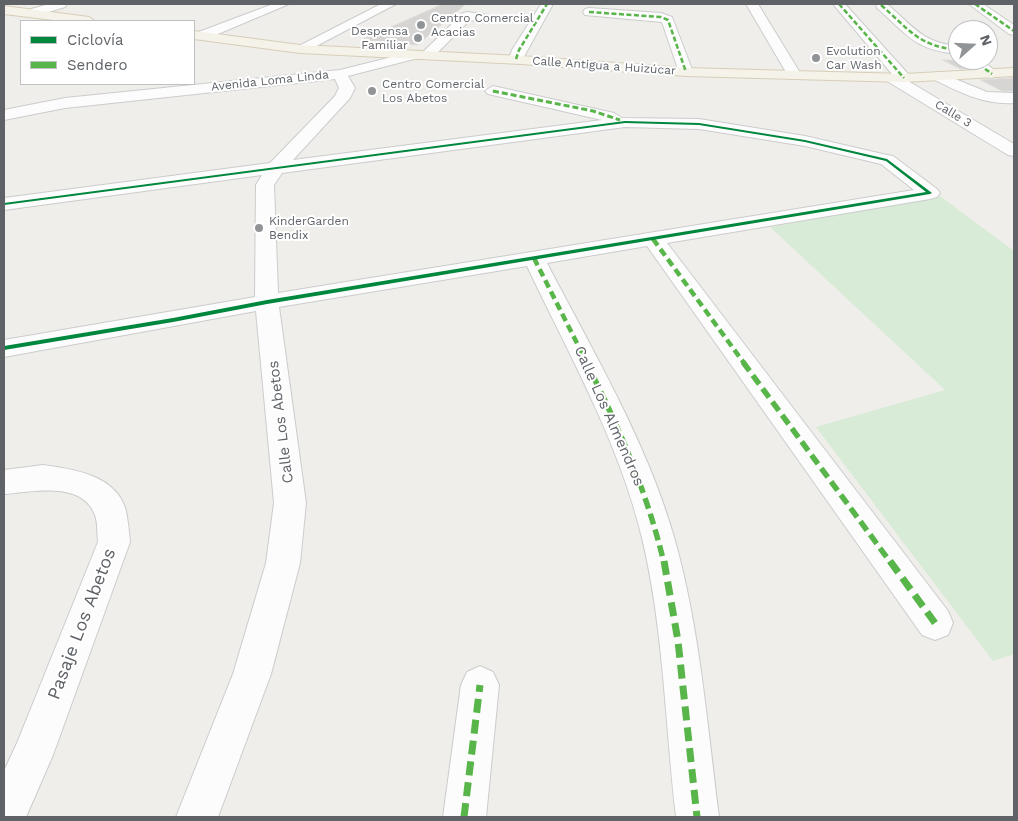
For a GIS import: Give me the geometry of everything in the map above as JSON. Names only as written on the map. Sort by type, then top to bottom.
[{"type":"main road","points":[[4,10],[81,20]]},
{"type":"main road","name":"Calle Antigua a Huizúcar","points":[[197,36],[300,49],[516,59],[686,72],[898,78],[1014,72]]},
{"type":"street","points":[[32,14],[61,4]]},
{"type":"street","points":[[197,36],[283,4]]},
{"type":"street","points":[[300,49],[390,4]]},
{"type":"street","points":[[516,59],[519,50],[547,4]]},
{"type":"street","points":[[752,4],[795,76]]},
{"type":"street","name":"Calle 3","points":[[839,4],[886,60],[898,78],[1014,151]]},
{"type":"street","points":[[975,4],[1014,31]]},
{"type":"street","points":[[881,5],[924,43],[937,48],[948,49]]},
{"type":"street","points":[[589,12],[661,17],[668,20],[686,72]]},
{"type":"street","points":[[422,55],[459,24],[487,23]]},
{"type":"street","points":[[448,35],[466,37]]},
{"type":"street","points":[[340,74],[360,53]]},
{"type":"street","name":"Avenida Loma Linda","points":[[4,115],[66,103],[340,74],[422,55]]},
{"type":"street","points":[[987,70],[992,74]]},
{"type":"street","name":"Calle Los Abetos","points":[[197,817],[252,674],[283,563],[290,503],[267,302],[265,185],[275,169],[342,98],[347,88],[340,74]]},
{"type":"street","points":[[938,76],[982,97],[998,100],[1014,98]]},
{"type":"street","points":[[493,91],[593,111],[625,122]]},
{"type":"street","points":[[4,204],[625,122],[699,124],[804,141],[887,160],[930,193],[267,302],[173,320],[4,348]]},
{"type":"street","points":[[652,239],[935,623]]},
{"type":"street","name":"Calle Los Almendros","points":[[534,258],[636,470],[657,535],[673,600],[697,817]]},
{"type":"street","name":"Pasaje Los Abetos","points":[[4,482],[44,477],[73,481],[94,491],[110,510],[114,542],[33,755],[4,816]]},
{"type":"street","points":[[464,817],[480,685]]},
{"type":"green space","points":[[940,196],[1014,251],[1014,654],[993,661],[816,427],[945,390],[770,227]]},
{"type":"building","name":"Centro Comercial Acacias","points":[[443,4],[466,4],[417,45],[362,40]]},
{"type":"building","points":[[1014,78],[1014,91],[1002,91],[981,80]]},
{"type":"marked path","points":[[516,59],[519,50],[547,4]]},
{"type":"marked path","points":[[839,4],[886,60],[904,78]]},
{"type":"marked path","points":[[975,4],[1014,31]]},
{"type":"marked path","points":[[881,5],[924,43],[937,48],[948,49]]},
{"type":"marked path","points":[[589,12],[661,17],[668,20],[686,72]]},
{"type":"marked path","points":[[987,70],[992,74]]},
{"type":"marked path","points":[[493,91],[593,111],[620,120]]},
{"type":"marked path","points":[[653,239],[935,623]]},
{"type":"marked path","points":[[534,258],[619,430],[634,465],[658,537],[673,606],[678,641],[697,817]]},
{"type":"marked path","points":[[464,817],[480,685]]},
{"type":"cycle path","points":[[4,204],[625,122],[699,124],[805,141],[887,160],[930,193]]},
{"type":"cycle path","points":[[4,348],[173,320],[267,302],[930,193]]},
{"type":"place","name":"Centro Comercial Acacias","points":[[421,25]]},
{"type":"place","name":"Despensa Familiar","points":[[418,38]]},
{"type":"place","name":"Evolution Car Wash","points":[[816,58]]},
{"type":"place","name":"Centro Comercial Los Abetos","points":[[372,91]]},
{"type":"place","name":"KinderGarden Bendix","points":[[259,228]]}]
